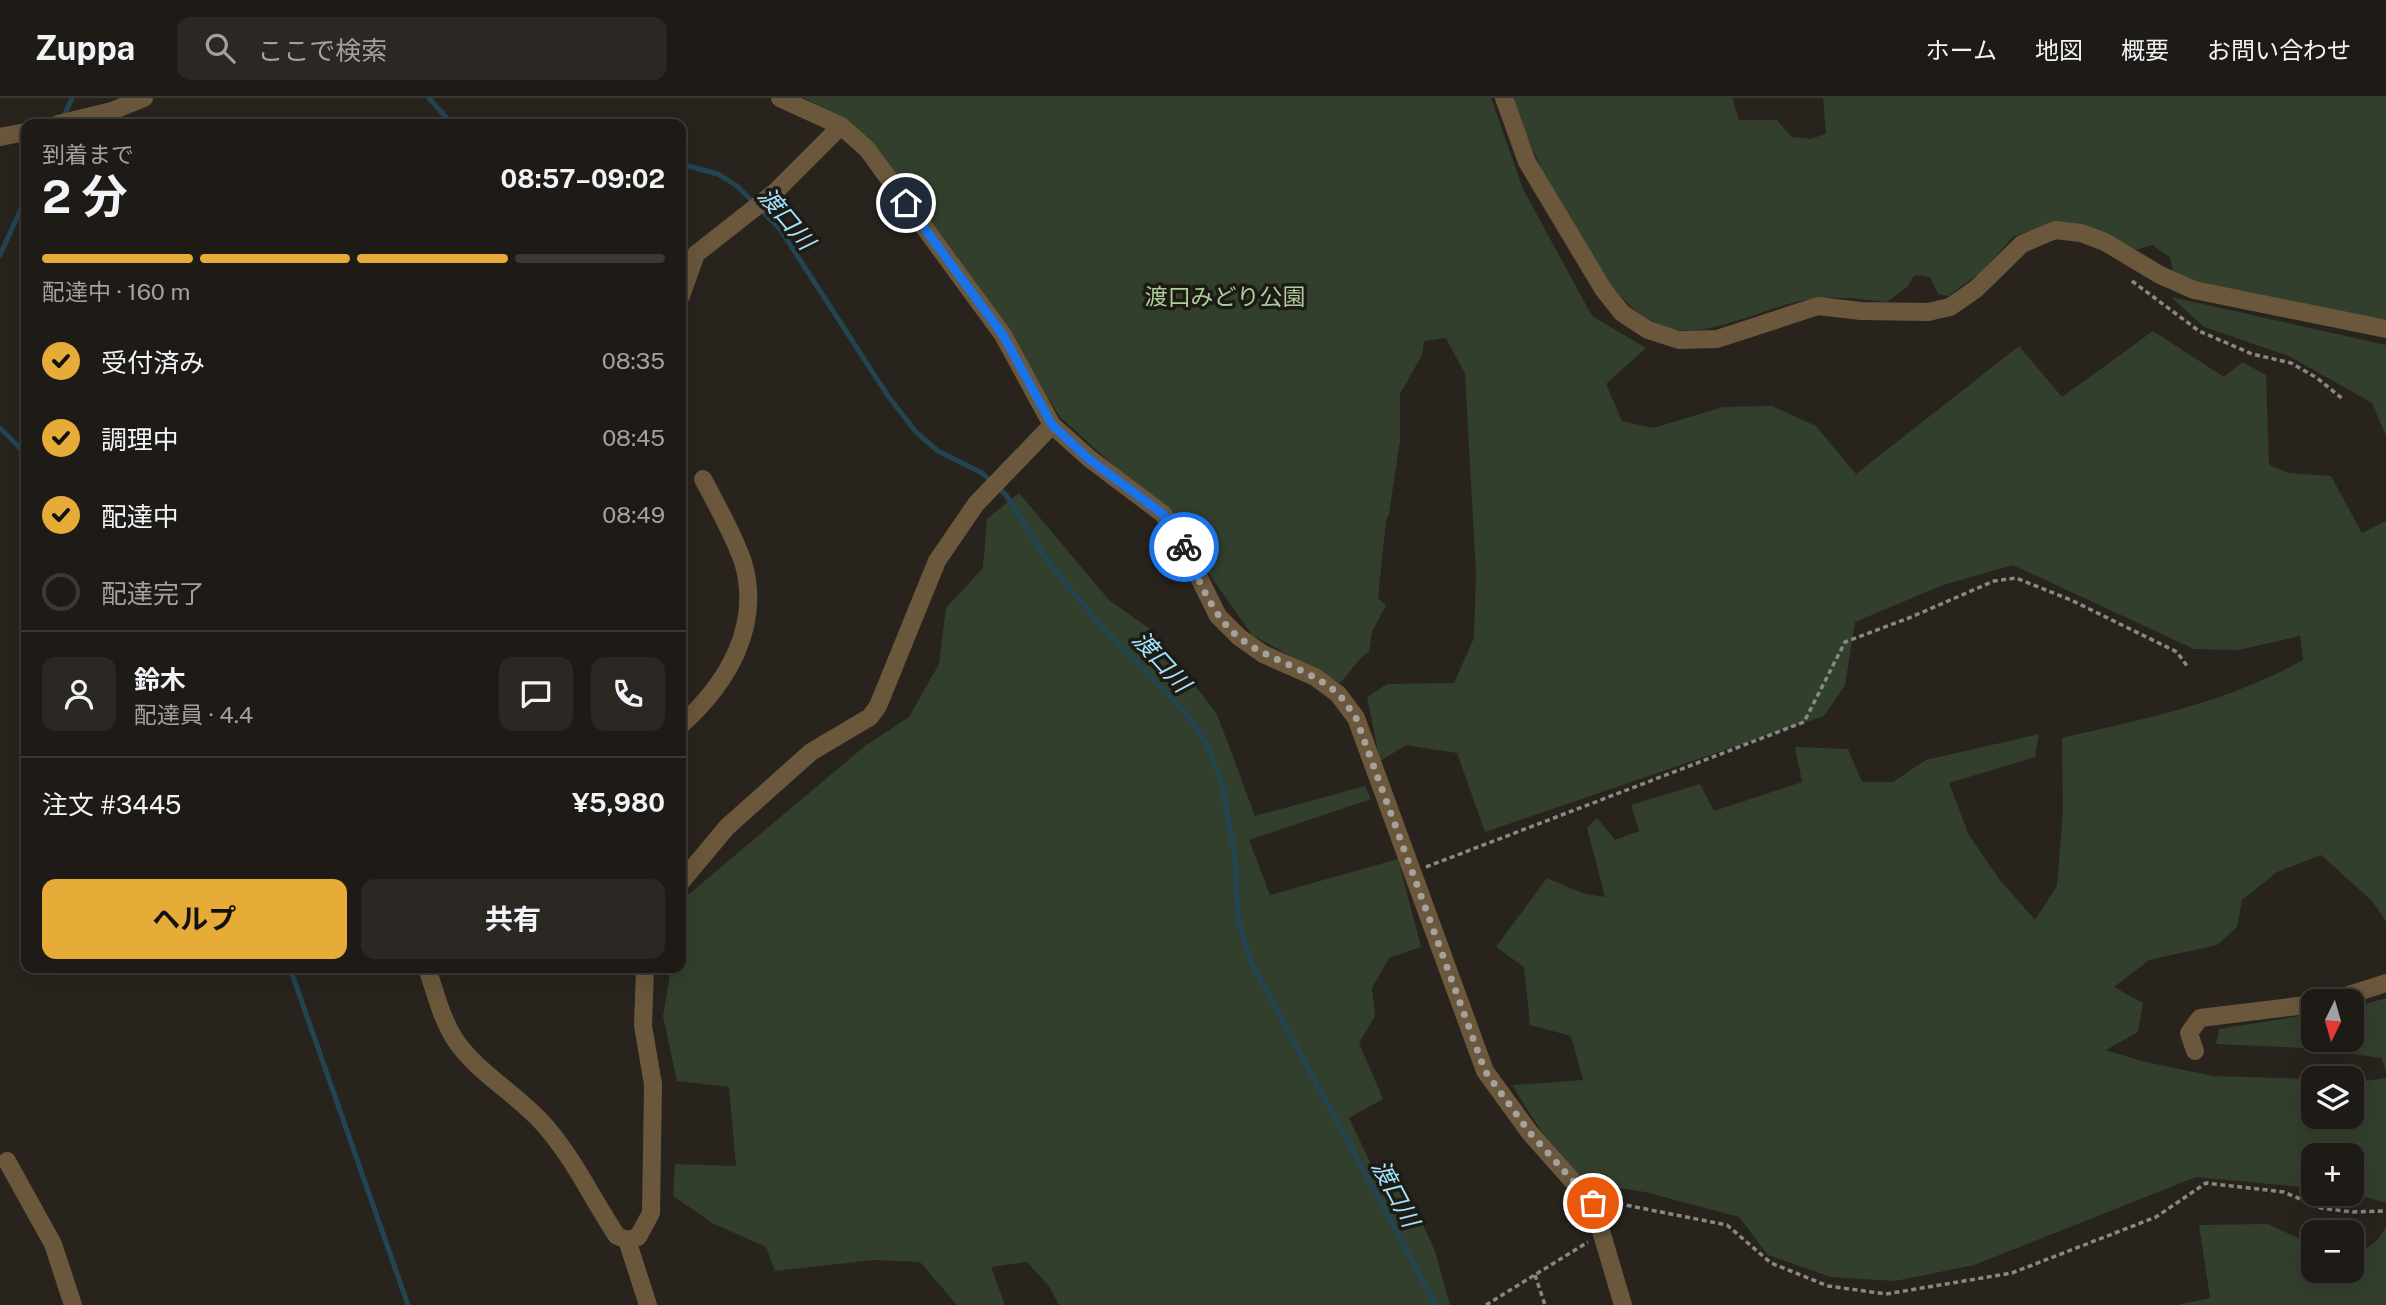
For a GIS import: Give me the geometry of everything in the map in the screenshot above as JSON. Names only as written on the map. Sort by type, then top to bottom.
[{"type":"street","points":[[113,118],[145,98]]},
{"type":"street","points":[[780,98],[841,126],[867,149],[1003,335],[1052,425],[1090,460],[1163,514],[1179,537],[1218,616],[1239,637],[1263,654],[1315,677],[1338,694],[1356,718],[1485,1071],[1530,1133],[1593,1203],[1623,1305]]},
{"type":"street","points":[[1504,98],[1527,162],[1603,289],[1631,319],[1648,330],[1679,340],[1717,339],[1818,306],[1861,311],[1928,312],[1950,307],[1976,289],[2022,244],[2055,230],[2081,233],[2105,242],[2160,275],[2194,290],[2386,329]]},
{"type":"street","points":[[686,282],[696,254],[775,192],[841,126]]},
{"type":"street","points":[[0,137],[21,133]]},
{"type":"street","points":[[686,876],[727,827],[811,752],[870,717],[878,706],[937,561],[976,505],[1052,425]]},
{"type":"street","points":[[686,721],[704,705],[731,666],[744,636],[748,594],[743,565],[732,534],[703,479]]},
{"type":"street","points":[[429,973],[455,1039],[470,1057],[545,1126],[580,1173],[617,1236],[627,1240],[638,1237],[651,1213],[653,1084],[643,1026],[645,973]]},
{"type":"street","points":[[2364,990],[2386,983]]},
{"type":"street","points":[[2196,1051],[2189,1033],[2200,1018],[2301,1006]]},
{"type":"street","points":[[7,1161],[53,1244],[74,1305]]},
{"type":"street","points":[[627,1240],[648,1305]]},
{"type":"path","points":[[2128,278],[2199,331],[2252,354],[2291,363],[2317,378],[2344,400]]},
{"type":"path","points":[[1414,872],[1804,722],[1845,642],[1994,581],[2016,578],[2071,600],[2177,652],[2187,666]]},
{"type":"path","points":[[1593,1203],[1615,1202],[1727,1225],[1771,1264],[1828,1286],[1886,1294],[2012,1273],[2156,1217],[2206,1184],[2284,1192],[2322,1208],[2352,1212],[2386,1211]]},
{"type":"path","points":[[1486,1305],[1602,1234]]},
{"type":"path","points":[[1535,1275],[1545,1305]]},
{"type":"green space","name":"渡口みどり公園","points":[[804,98],[1491,98],[1523,189],[1592,316],[1646,348],[1606,384],[1622,421],[1653,428],[1723,407],[1772,406],[1816,426],[1856,474],[2019,346],[2062,397],[2153,331],[2224,377],[2242,362],[2266,375],[2269,465],[2289,473],[2331,476],[2362,533],[2386,521],[2386,921],[2372,901],[2321,855],[2277,872],[2242,900],[2237,927],[2217,945],[2149,960],[2114,987],[2143,1003],[2138,1032],[2106,1050],[2141,1061],[2213,1076],[2301,1079],[2301,1129],[2364,1129],[2364,1081],[2386,1078],[2386,1203],[2364,1197],[2364,1143],[2301,1143],[2301,1187],[2196,1177],[1974,1265],[1895,1281],[1831,1277],[1768,1255],[1739,1217],[1645,1192],[1585,1183],[1541,1131],[1512,1085],[1583,1080],[1571,1036],[1530,1025],[1524,967],[1496,947],[1547,878],[1585,894],[1605,897],[1587,828],[1597,818],[1615,840],[1639,831],[1631,805],[1700,784],[1714,811],[1802,782],[1795,747],[1848,749],[1862,782],[1893,782],[1926,760],[2039,734],[2035,757],[1949,783],[1969,835],[1999,879],[2035,920],[2057,886],[2063,811],[2062,738],[2185,708],[2244,688],[2303,660],[2300,636],[2238,650],[2194,649],[2013,565],[1943,585],[1855,622],[1845,685],[1824,716],[1485,832],[1457,753],[1406,745],[1380,761],[1367,697],[1387,684],[1454,683],[1474,638],[1476,575],[1465,374],[1446,338],[1424,341],[1422,355],[1400,394],[1400,441],[1386,520],[1378,598],[1386,605],[1372,632],[1369,652],[1340,683],[1252,635],[1166,513],[1060,417],[997,319],[847,120]]},
{"type":"green space","points":[[1513,98],[1732,98],[1739,120],[1777,120],[1792,137],[1810,139],[1826,134],[1823,98],[2386,98],[2386,322],[2222,290],[2174,277],[2170,257],[2152,245],[2136,250],[2075,223],[2047,226],[2014,236],[1980,273],[1948,296],[1938,294],[1930,277],[1915,275],[1906,288],[1887,302],[1841,298],[1812,299],[1718,326],[1696,330],[1672,328],[1643,316],[1623,299],[1603,275],[1549,184]]},
{"type":"green space","points":[[2171,297],[2386,345],[2386,436],[2372,403],[2289,356],[2204,327]]},
{"type":"green space","points":[[1019,493],[1109,600],[1153,631],[1217,714],[1255,816],[1365,786],[1371,799],[1249,840],[1270,895],[1398,859],[1421,947],[1389,958],[1372,988],[1375,1016],[1359,1043],[1383,1099],[1349,1118],[1372,1166],[1399,1185],[1417,1212],[1435,1251],[1450,1305],[1059,1305],[1049,1286],[1027,1262],[991,1267],[1005,1305],[957,1305],[920,1262],[874,1260],[775,1271],[766,1247],[714,1224],[673,1196],[675,1164],[736,1166],[729,1087],[677,1081],[663,1016],[670,973],[686,973],[686,896],[865,746],[909,717],[939,664],[946,608],[983,568],[987,519]]},
{"type":"green space","points":[[2386,998],[2386,1072],[2382,1058],[2336,1052],[2364,1052],[2364,1004]]},
{"type":"green space","points":[[2301,1016],[2301,1048],[2216,1044],[2219,1029]]},
{"type":"green space","points":[[2268,1224],[2301,1239],[2301,1283],[2364,1283],[2364,1249],[2376,1242],[2386,1227],[2386,1305],[2177,1305],[2210,1298],[2199,1225]]},
{"type":"waterway","points":[[63,118],[72,98]]},
{"type":"waterway","name":"渡口川","points":[[429,98],[448,119]]},
{"type":"waterway","name":"渡口川","points":[[686,165],[718,174],[737,186],[780,229],[888,396],[916,432],[938,451],[982,473],[1006,495],[1051,566],[1104,629],[1186,713],[1208,746],[1222,784],[1235,858],[1238,919],[1251,962],[1436,1305]]},
{"type":"waterway","points":[[0,255],[21,209]]},
{"type":"waterway","points":[[0,428],[21,449]]},
{"type":"waterway","points":[[292,973],[408,1305]]},
{"type":"way so far","points":[[1184,547],[1218,616],[1239,637],[1263,654],[1315,677],[1338,694],[1356,718],[1485,1071],[1530,1133],[1593,1203]]},
{"type":"route","points":[[906,203],[1003,335],[1052,425],[1090,460],[1163,514],[1184,547]]}]
